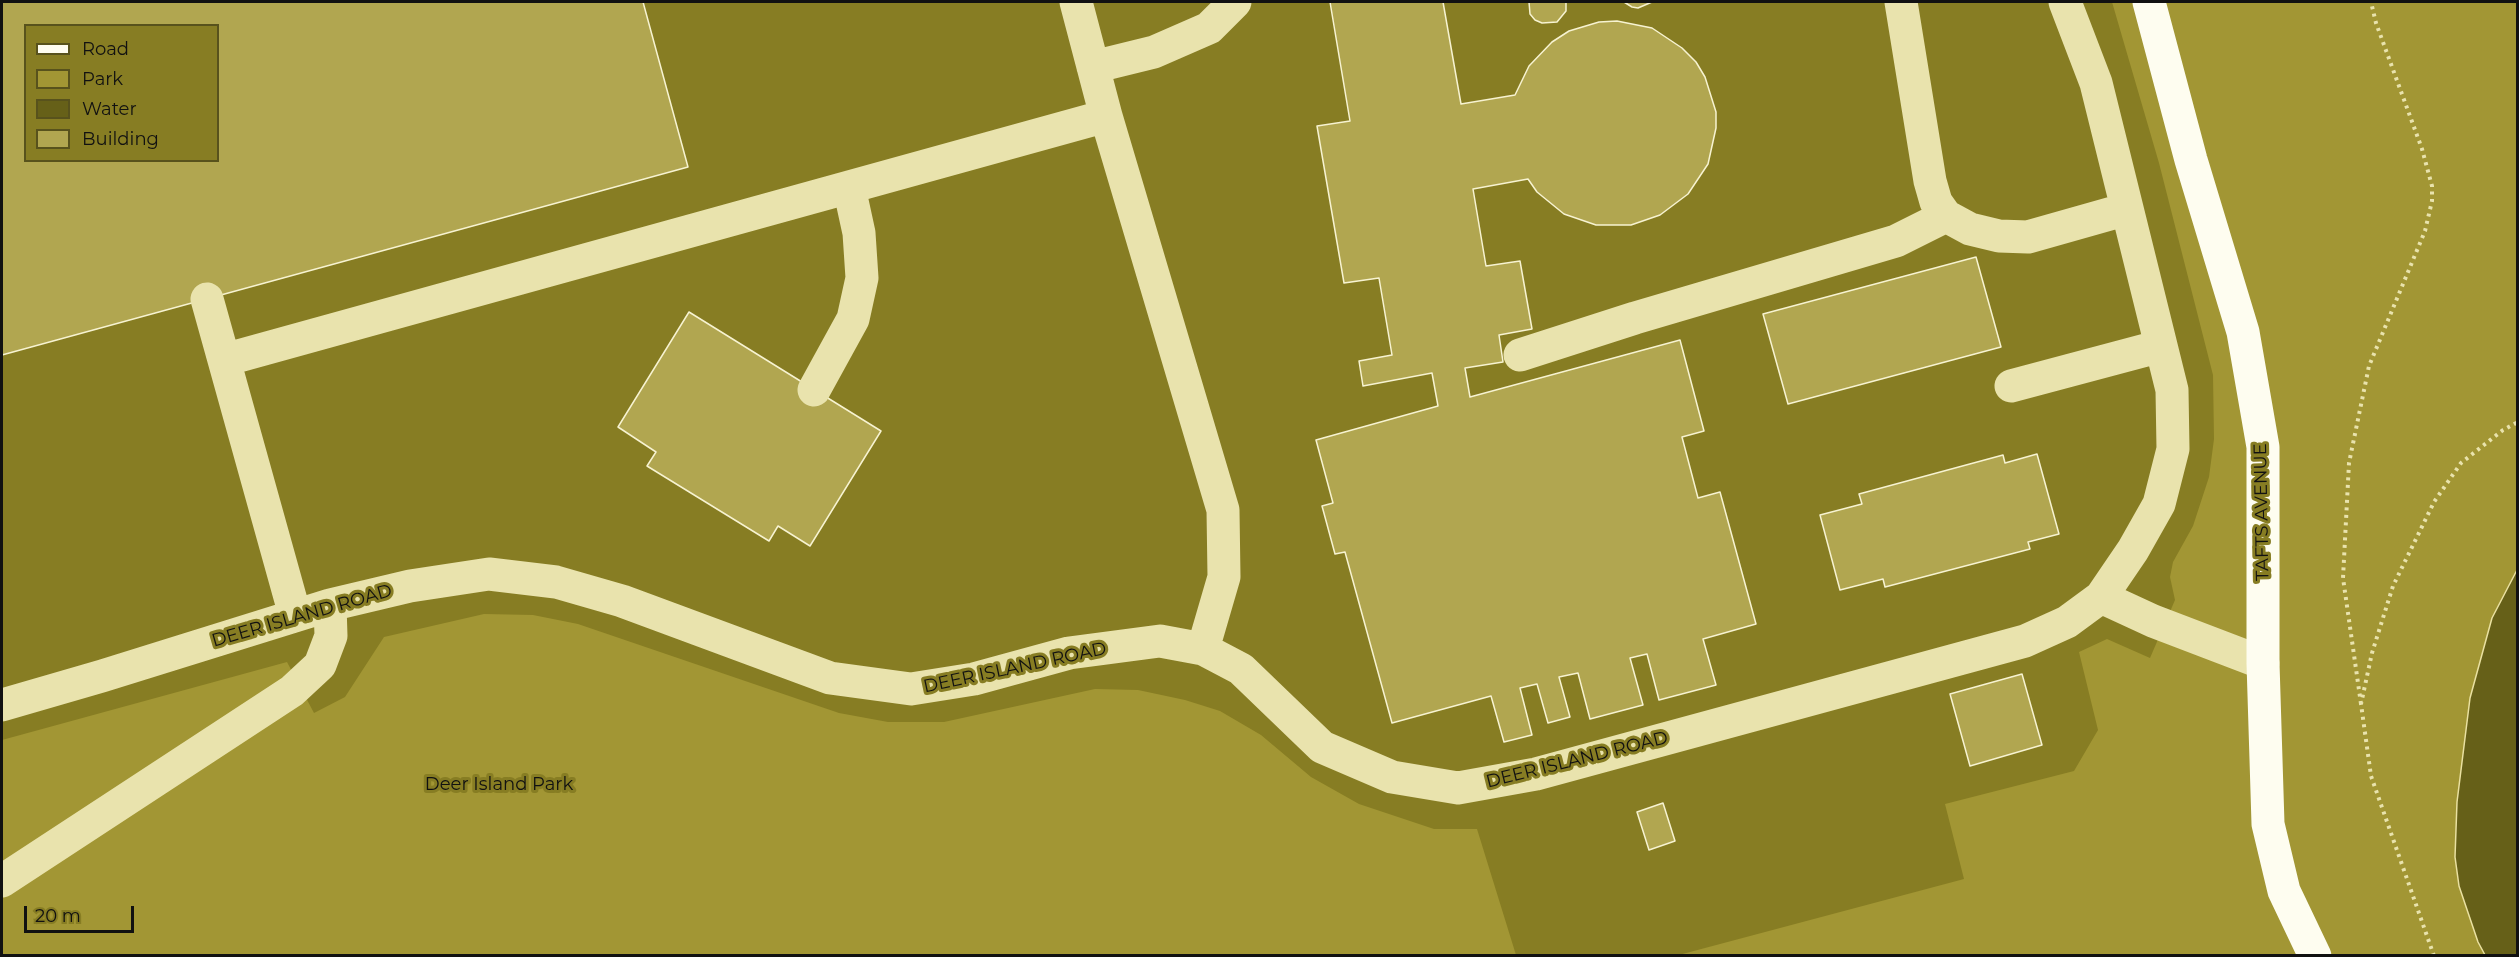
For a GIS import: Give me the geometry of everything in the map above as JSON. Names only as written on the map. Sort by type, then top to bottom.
[{"type":"main road","name":"TAFTS AVENUE","points":[[2149,2],[2191,160],[2243,332],[2264,447],[2263,663],[2268,824],[2284,891],[2315,956]]},
{"type":"street","points":[[1076,2],[1106,116],[1223,510],[1224,577],[1203,649]]},
{"type":"street","points":[[1093,66],[1154,52],[1209,28],[1234,2]]},
{"type":"street","points":[[1901,2],[1930,181],[1936,202],[1946,216],[1980,231],[1999,236],[2028,237],[2127,209]]},
{"type":"street","name":"DEER ISLAND ROAD","points":[[2,705],[330,605],[410,586],[489,574],[556,582],[622,601],[830,678],[911,689],[974,679],[1069,653],[1160,641],[1203,649],[1240,669],[1322,747],[1392,777],[1458,788],[1536,774],[2025,641],[2067,622],[2101,597],[2133,550],[2158,504],[2173,449],[2172,390],[2096,83],[2065,2]]},
{"type":"street","points":[[224,360],[1106,116]]},
{"type":"street","points":[[814,390],[854,319],[862,278],[859,233],[849,187]]},
{"type":"street","points":[[1520,355],[1635,318],[1896,241],[1946,216]]},
{"type":"street","points":[[207,299],[295,615]]},
{"type":"street","points":[[2011,386],[2161,346]]},
{"type":"street","points":[[2101,597],[2153,621],[2263,663]]},
{"type":"street","points":[[2,881],[292,691],[320,665],[332,636],[330,605]]},
{"type":"path","points":[[2371,2],[2376,23],[2422,149],[2432,186],[2432,201],[2425,231],[2369,366],[2349,463],[2343,578],[2371,776],[2434,956]]},
{"type":"path","points":[[2361,704],[2372,653],[2393,586],[2434,502],[2461,463],[2503,430],[2517,422]]},
{"type":"green space","points":[[2112,2],[2517,2],[2517,570],[2492,618],[2457,802],[2455,857],[2459,886],[2478,942],[2485,955],[1675,956],[1964,879],[1945,804],[2074,771],[2098,730],[2079,652],[2107,639],[2150,658],[2175,600],[2170,577],[2173,562],[2193,526],[2209,477],[2214,439],[2213,375],[2159,163]]},
{"type":"green space","name":"Deer Island Park","points":[[484,614],[533,615],[578,624],[839,713],[888,722],[944,722],[1095,689],[1138,690],[1185,700],[1220,711],[1261,735],[1311,777],[1359,804],[1434,829],[1477,829],[1516,955],[2,956],[2,740],[287,662],[314,713],[345,697],[384,637]]},
{"type":"water","points":[[2517,570],[2517,955],[2485,955],[2478,942],[2459,886],[2455,857],[2457,802],[2470,698],[2492,618]]},
{"type":"building","points":[[2,2],[643,2],[688,167],[2,355]]},
{"type":"building","points":[[1330,2],[1443,2],[1461,104],[1515,95],[1529,66],[1552,42],[1569,31],[1599,22],[1617,21],[1652,28],[1682,48],[1696,62],[1705,77],[1716,112],[1716,128],[1708,164],[1688,194],[1660,215],[1631,225],[1596,225],[1564,214],[1537,192],[1528,179],[1473,189],[1486,266],[1520,261],[1532,329],[1499,335],[1503,362],[1465,368],[1470,397],[1680,340],[1704,431],[1682,437],[1698,498],[1720,492],[1756,624],[1703,639],[1716,685],[1659,700],[1647,654],[1630,658],[1643,705],[1590,719],[1578,673],[1559,677],[1570,717],[1548,723],[1537,684],[1520,688],[1532,735],[1504,742],[1491,696],[1392,723],[1345,552],[1335,554],[1322,506],[1333,503],[1316,440],[1438,406],[1432,373],[1363,386],[1359,361],[1392,355],[1379,278],[1344,283],[1317,126],[1350,121]]},
{"type":"building","points":[[1529,2],[1566,2],[1566,11],[1557,22],[1542,23],[1530,14]]},
{"type":"building","points":[[1624,2],[1652,2],[1638,8]]},
{"type":"building","points":[[1976,257],[2001,347],[1788,404],[1763,314]]},
{"type":"building","points":[[689,312],[881,431],[810,546],[778,526],[769,541],[647,466],[656,452],[618,427]]},
{"type":"building","points":[[2037,454],[2059,534],[2028,542],[2030,549],[1885,587],[1883,579],[1840,590],[1820,515],[1862,504],[1859,494],[2003,455],[2005,463]]},
{"type":"building","points":[[2022,674],[2042,745],[1970,766],[1950,694]]},
{"type":"building","points":[[1663,803],[1675,841],[1649,850],[1637,812]]}]
